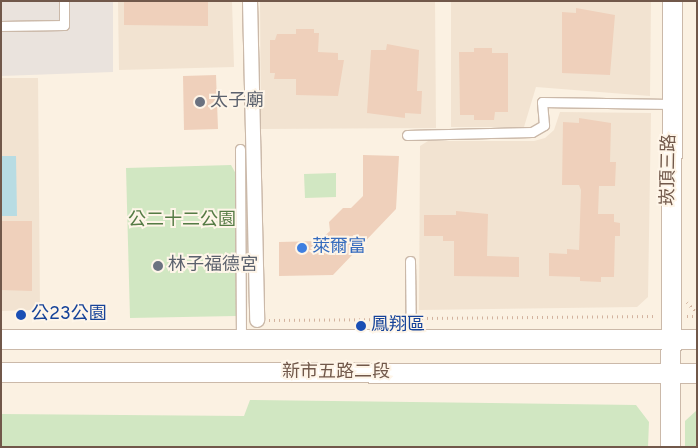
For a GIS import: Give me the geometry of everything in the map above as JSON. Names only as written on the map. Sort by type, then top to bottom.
[{"type":"street","points":[[250,1],[257,320]]},
{"type":"street","name":"崁頂三路","points":[[670,373],[672,1]]},
{"type":"street","name":"新市五路二段","points":[[1,339],[697,339]]},
{"type":"street","name":"新市五路二段","points":[[1,372],[697,373]]},
{"type":"street","points":[[670,373],[670,447]]},
{"type":"lane","points":[[1,26],[64,24],[64,1]]},
{"type":"lane","points":[[407,135],[532,132],[544,125],[542,102],[671,104]]},
{"type":"lane","points":[[240,149],[241,339]]},
{"type":"lane","points":[[410,261],[411,339]]},
{"type":"path","points":[[257,320],[697,316]]},
{"type":"shaded area","points":[[1,1],[113,1],[113,72],[1,76]]},
{"type":"shaded area","points":[[118,1],[232,1],[234,67],[119,70]]},
{"type":"shaded area","points":[[260,1],[435,1],[436,128],[261,129]]},
{"type":"shaded area","points":[[451,1],[651,1],[650,96],[536,87],[524,127],[451,127]]},
{"type":"shaded area","points":[[1,78],[38,78],[40,310],[1,311]]},
{"type":"shaded area","points":[[560,112],[651,113],[648,297],[637,307],[419,310],[420,146],[428,141],[534,141],[545,138],[554,130]]},
{"type":"green space","name":"公二十二公園","points":[[231,165],[236,174],[236,316],[130,318],[126,168]]},
{"type":"green space","points":[[336,173],[336,197],[305,198],[304,174]]},
{"type":"green space","points":[[250,400],[636,405],[649,422],[648,447],[1,447],[1,414],[244,416]]},
{"type":"green space","points":[[697,410],[697,447],[685,447],[685,421]]},
{"type":"water","points":[[1,156],[16,156],[17,216],[1,216]]},
{"type":"building","points":[[124,1],[208,1],[208,26],[124,25]]},
{"type":"building","points":[[576,8],[615,15],[610,75],[562,73],[562,12],[576,13]]},
{"type":"building","points":[[296,29],[314,29],[314,33],[319,33],[318,52],[338,53],[338,60],[344,60],[338,96],[296,95],[296,79],[274,79],[275,73],[270,73],[270,40],[275,40],[277,34],[296,34]]},
{"type":"building","points":[[387,44],[419,50],[417,91],[422,91],[421,114],[405,113],[405,118],[367,113],[371,50],[386,50]]},
{"type":"building","points":[[474,48],[492,48],[492,53],[508,53],[508,112],[495,112],[494,120],[474,120],[474,115],[460,115],[459,52],[474,52]]},
{"type":"building","name":"太子廟","points":[[216,75],[218,129],[184,130],[183,76]]},
{"type":"building","points":[[579,118],[611,123],[610,162],[616,162],[615,186],[599,186],[598,214],[614,214],[614,222],[620,223],[620,236],[615,236],[614,277],[601,277],[601,282],[580,281],[580,277],[549,276],[549,253],[567,254],[567,249],[579,250],[581,190],[579,185],[562,185],[563,122],[579,123]]},
{"type":"building","points":[[363,155],[399,156],[396,209],[333,275],[279,276],[279,242],[319,241],[330,231],[329,222],[343,208],[351,208],[363,196]]},
{"type":"building","points":[[456,211],[488,214],[487,256],[519,257],[519,277],[454,276],[454,241],[443,241],[443,236],[424,236],[424,215],[456,215]]},
{"type":"building","points":[[1,221],[32,221],[32,291],[1,290]]},
{"type":"place","name":"太子廟","points":[[200,102]]},
{"type":"place","name":"萊爾富","points":[[302,248]]},
{"type":"place","name":"林子福德宮","points":[[158,266]]},
{"type":"place","name":"公23公園","points":[[21,315]]},
{"type":"place","name":"鳳翔區","points":[[361,326]]}]
